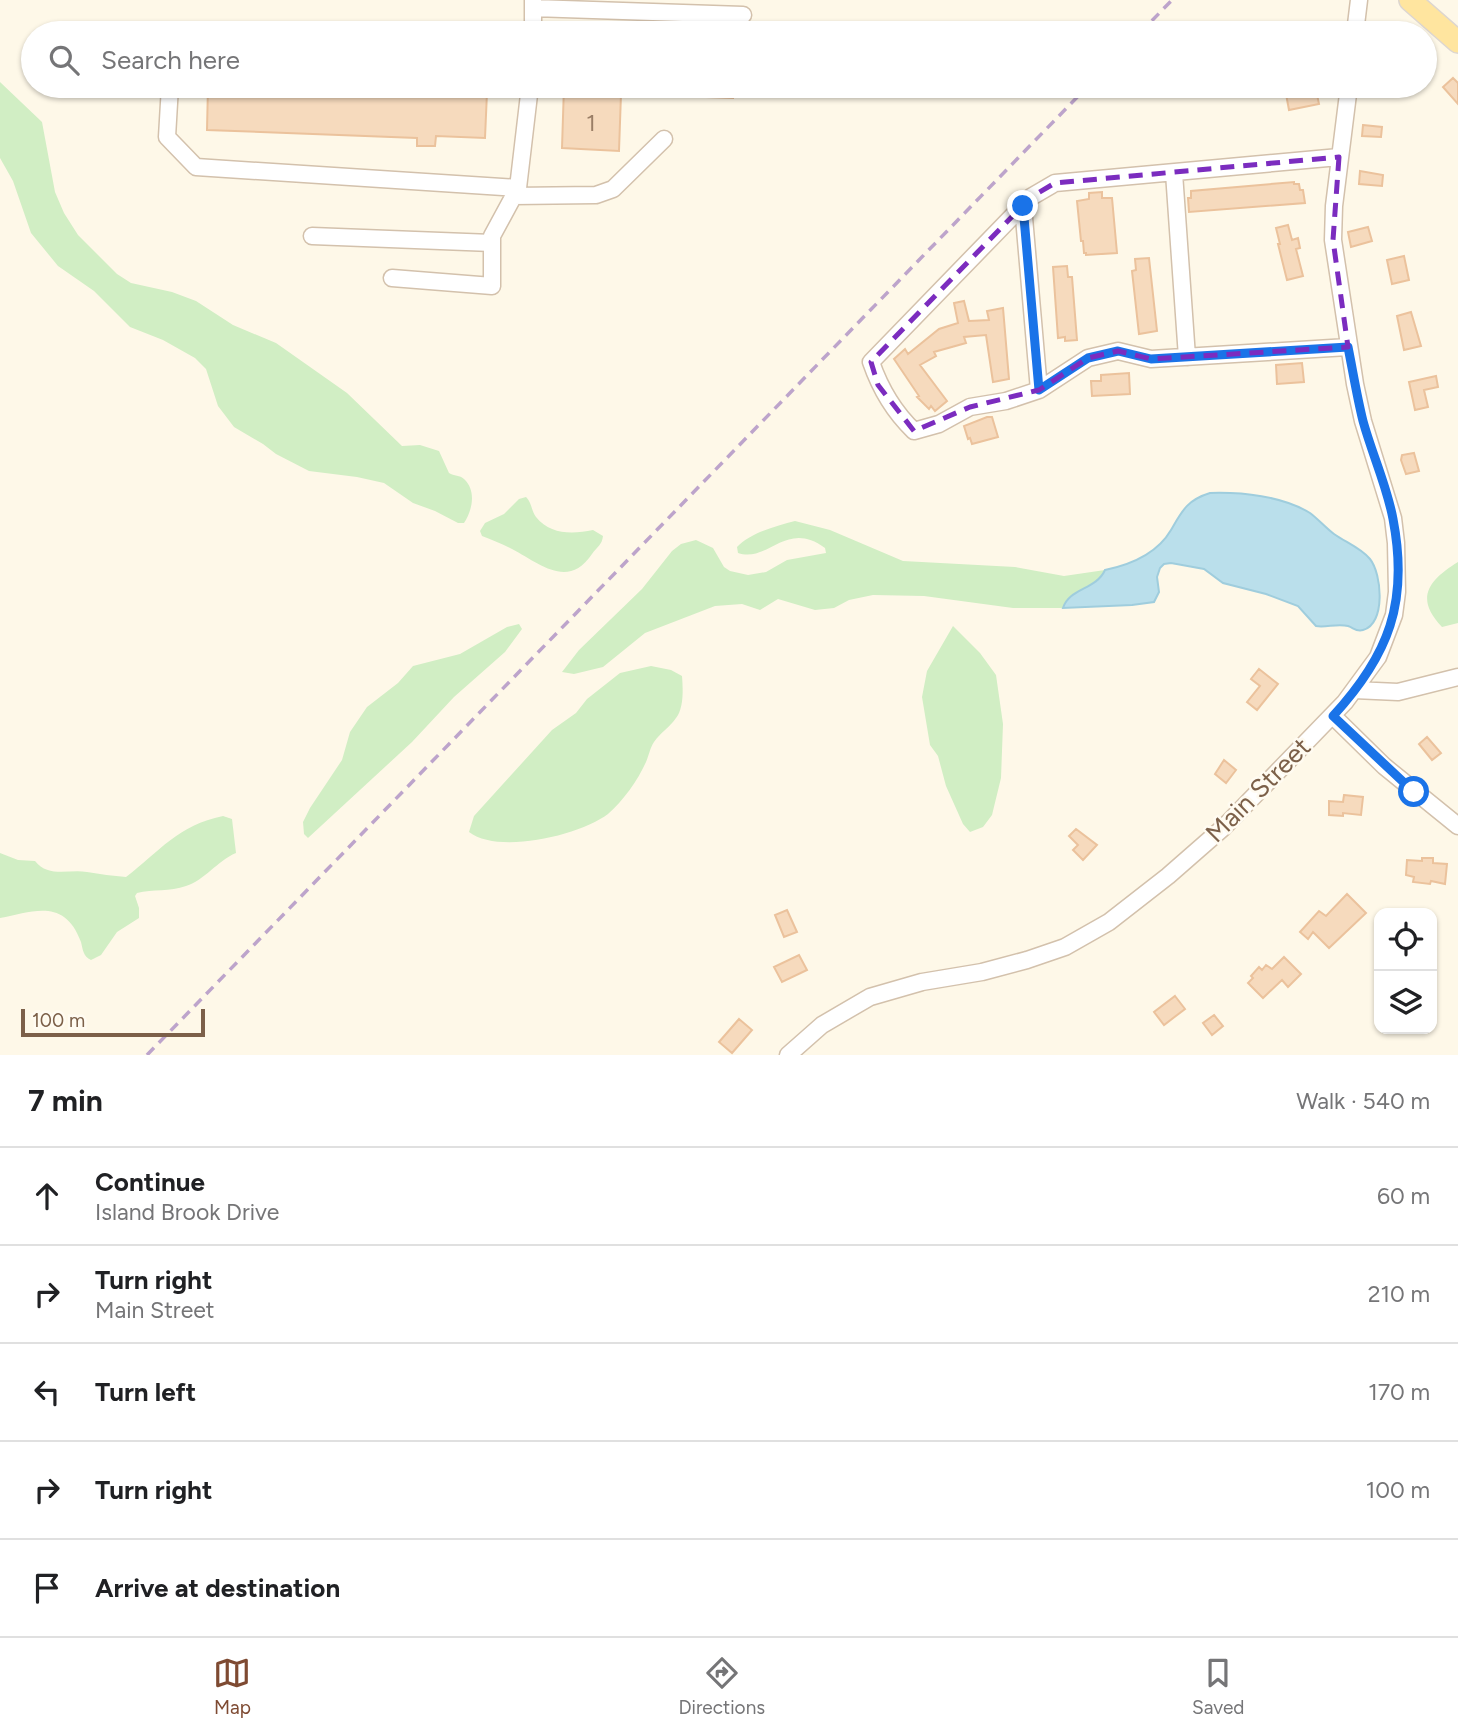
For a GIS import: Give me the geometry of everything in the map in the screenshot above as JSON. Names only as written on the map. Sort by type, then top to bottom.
[{"type":"main road","points":[[1410,0],[1433,21]]},
{"type":"main road","points":[[1437,24],[1458,43]]},
{"type":"street","points":[[1356,21],[1359,0]]},
{"type":"street","points":[[533,4],[743,15]]},
{"type":"street","points":[[169,98],[167,137],[196,167],[515,192],[596,195],[613,189],[664,139]]},
{"type":"street","points":[[392,278],[492,286],[492,236],[515,192],[528,98]]},
{"type":"street","name":"Main Street","points":[[788,1055],[822,1025],[870,997],[922,982],[982,972],[1027,960],[1065,947],[1109,922],[1168,876],[1224,827],[1333,716],[1378,657],[1394,615],[1397,567],[1393,518],[1363,421],[1348,347],[1333,240],[1339,157],[1347,98]]},
{"type":"street","points":[[1339,157],[1055,183],[1031,197],[871,362],[878,384],[901,419],[914,431],[939,424],[970,407],[1006,401],[1039,390],[1088,358],[1118,351],[1151,359],[1348,347]]},
{"type":"street","points":[[1174,173],[1187,357]]},
{"type":"street","points":[[1023,206],[1039,390]]},
{"type":"street","points":[[312,236],[492,243]]},
{"type":"street","points":[[1354,690],[1398,692],[1458,677]]},
{"type":"street","points":[[1333,716],[1384,766],[1458,826]]},
{"type":"highlighted area","points":[[1339,157],[1333,240],[1348,347],[1151,359],[1118,351],[1088,358],[1039,390],[970,407],[914,431],[878,385],[871,362],[1031,197],[1055,183]]},
{"type":"green space","points":[[0,82],[42,122],[55,192],[64,213],[78,235],[117,274],[131,283],[172,292],[196,301],[233,325],[276,343],[347,393],[402,446],[420,445],[439,451],[449,473],[462,478],[471,489],[471,507],[464,523],[458,523],[413,503],[384,483],[309,471],[276,454],[234,427],[218,406],[206,369],[195,358],[163,340],[130,327],[94,291],[58,266],[31,233],[13,181],[0,158]]},
{"type":"green space","points":[[526,497],[536,517],[548,527],[562,532],[593,530],[603,536],[583,565],[563,572],[553,570],[482,536],[480,531],[485,523],[504,514],[519,499]]},
{"type":"green space","points":[[795,521],[830,530],[903,561],[1015,567],[1064,576],[1105,570],[1095,581],[1071,596],[1063,608],[1013,608],[924,596],[873,595],[849,600],[834,608],[815,610],[778,599],[760,610],[742,604],[715,606],[645,633],[603,667],[574,674],[562,672],[579,650],[642,589],[672,551],[681,544],[696,540],[713,548],[724,567],[748,575],[766,572],[787,560],[826,553],[825,548],[811,540],[799,538],[789,539],[759,552],[738,553],[737,547],[749,538]]},
{"type":"green space","points":[[1458,562],[1458,623],[1442,627],[1433,617],[1427,598],[1439,576]]},
{"type":"green space","points":[[519,624],[522,629],[505,652],[454,697],[412,742],[308,838],[304,834],[303,822],[342,760],[350,732],[367,707],[398,683],[413,666],[460,654],[507,627]]},
{"type":"green space","points":[[953,626],[980,653],[996,675],[1003,724],[1001,778],[992,815],[983,827],[970,832],[963,824],[946,786],[938,756],[930,745],[922,697],[927,671]]},
{"type":"green space","points":[[651,666],[671,670],[682,676],[683,692],[679,714],[654,742],[634,783],[608,814],[579,829],[539,840],[499,842],[482,839],[469,832],[474,816],[552,730],[576,713],[587,699],[620,673]]},
{"type":"green space","points":[[223,816],[232,819],[236,853],[186,886],[137,893],[135,896],[139,918],[117,932],[101,955],[91,960],[85,955],[74,928],[57,913],[36,911],[0,918],[0,853],[18,860],[35,861],[52,871],[80,871],[126,877],[181,832]]},
{"type":"water","points":[[1210,493],[1248,494],[1299,507],[1362,552],[1374,566],[1379,586],[1378,609],[1370,626],[1359,631],[1344,625],[1316,626],[1298,606],[1223,583],[1204,569],[1171,563],[1160,568],[1157,577],[1159,592],[1154,602],[1063,608],[1071,596],[1095,582],[1105,570],[1133,561],[1158,546],[1186,507]]},
{"type":"building","points":[[1453,78],[1458,83],[1458,104],[1443,87]]},
{"type":"building","points":[[208,98],[487,98],[485,138],[436,136],[435,146],[417,146],[417,138],[207,130]]},
{"type":"building","points":[[564,98],[621,98],[619,151],[562,148]]},
{"type":"building","points":[[1287,98],[1318,98],[1319,104],[1289,110]]},
{"type":"building","points":[[1363,125],[1382,127],[1381,137],[1362,136]]},
{"type":"building","points":[[1360,171],[1383,175],[1382,186],[1359,184]]},
{"type":"building","points":[[1294,182],[1303,190],[1305,203],[1189,212],[1188,198],[1191,198],[1191,191]]},
{"type":"building","points":[[1102,192],[1102,198],[1112,198],[1117,253],[1086,255],[1081,241],[1077,201],[1089,199],[1089,193]]},
{"type":"building","points":[[1288,225],[1292,240],[1298,238],[1300,248],[1296,249],[1303,276],[1287,280],[1276,228]]},
{"type":"building","points":[[1368,227],[1372,241],[1351,247],[1348,232]]},
{"type":"building","points":[[1404,256],[1409,280],[1392,284],[1387,260]]},
{"type":"building","points":[[1149,258],[1157,331],[1139,334],[1132,271],[1136,270],[1135,259]]},
{"type":"building","points":[[1067,266],[1068,277],[1072,277],[1077,340],[1065,341],[1065,337],[1058,338],[1053,267]]},
{"type":"building","points":[[964,301],[969,321],[989,320],[987,311],[1003,308],[1009,379],[993,382],[986,335],[964,337],[966,343],[934,352],[936,356],[920,365],[947,401],[935,411],[931,406],[929,409],[917,397],[919,396],[894,359],[905,349],[908,354],[939,329],[958,323],[954,303]]},
{"type":"building","points":[[1411,312],[1421,346],[1404,350],[1397,316]]},
{"type":"building","points":[[1302,363],[1304,382],[1277,384],[1276,365]]},
{"type":"building","points":[[1129,373],[1130,394],[1092,396],[1091,381],[1101,381],[1101,375]]},
{"type":"building","points":[[1436,376],[1438,387],[1424,390],[1428,407],[1415,410],[1409,382]]},
{"type":"building","points":[[992,417],[998,437],[972,444],[964,426]]},
{"type":"building","points":[[1414,453],[1419,471],[1406,474],[1402,455]]},
{"type":"building","points":[[1259,669],[1278,684],[1257,710],[1247,702],[1260,686],[1251,679]]},
{"type":"building","points":[[1427,737],[1441,753],[1432,760],[1419,744]]},
{"type":"building","points":[[1224,760],[1236,770],[1226,783],[1215,774]]},
{"type":"building","points":[[1344,795],[1363,797],[1361,815],[1329,815],[1329,801],[1343,802]]},
{"type":"building","points":[[1076,829],[1097,845],[1083,860],[1073,850],[1078,845],[1069,836]]},
{"type":"building","points":[[1422,858],[1433,858],[1433,863],[1447,864],[1445,884],[1431,881],[1430,884],[1413,882],[1414,877],[1406,875],[1407,860],[1422,861]]},
{"type":"building","points":[[1347,894],[1366,913],[1329,948],[1313,932],[1308,939],[1300,932],[1319,911],[1326,916]]},
{"type":"building","points":[[787,910],[797,932],[784,937],[775,915]]},
{"type":"building","points":[[799,955],[807,970],[782,982],[774,967]]},
{"type":"building","points":[[1284,957],[1301,974],[1288,987],[1282,980],[1263,998],[1248,983],[1253,978],[1251,976],[1259,967],[1262,970],[1266,965],[1272,969]]},
{"type":"building","points":[[1175,996],[1185,1009],[1164,1025],[1154,1012]]},
{"type":"building","points":[[1214,1015],[1223,1026],[1212,1035],[1203,1023]]},
{"type":"building","points":[[739,1019],[752,1030],[732,1053],[719,1042]]},
{"type":"railway","points":[[1152,21],[1172,0]]},
{"type":"railway","points":[[147,1055],[1076,98]]},
{"type":"route","points":[[1023,206],[1039,390],[1088,358],[1118,351],[1151,359],[1348,347],[1363,421],[1393,518],[1397,592],[1388,636],[1378,657],[1333,716],[1414,792]]}]
